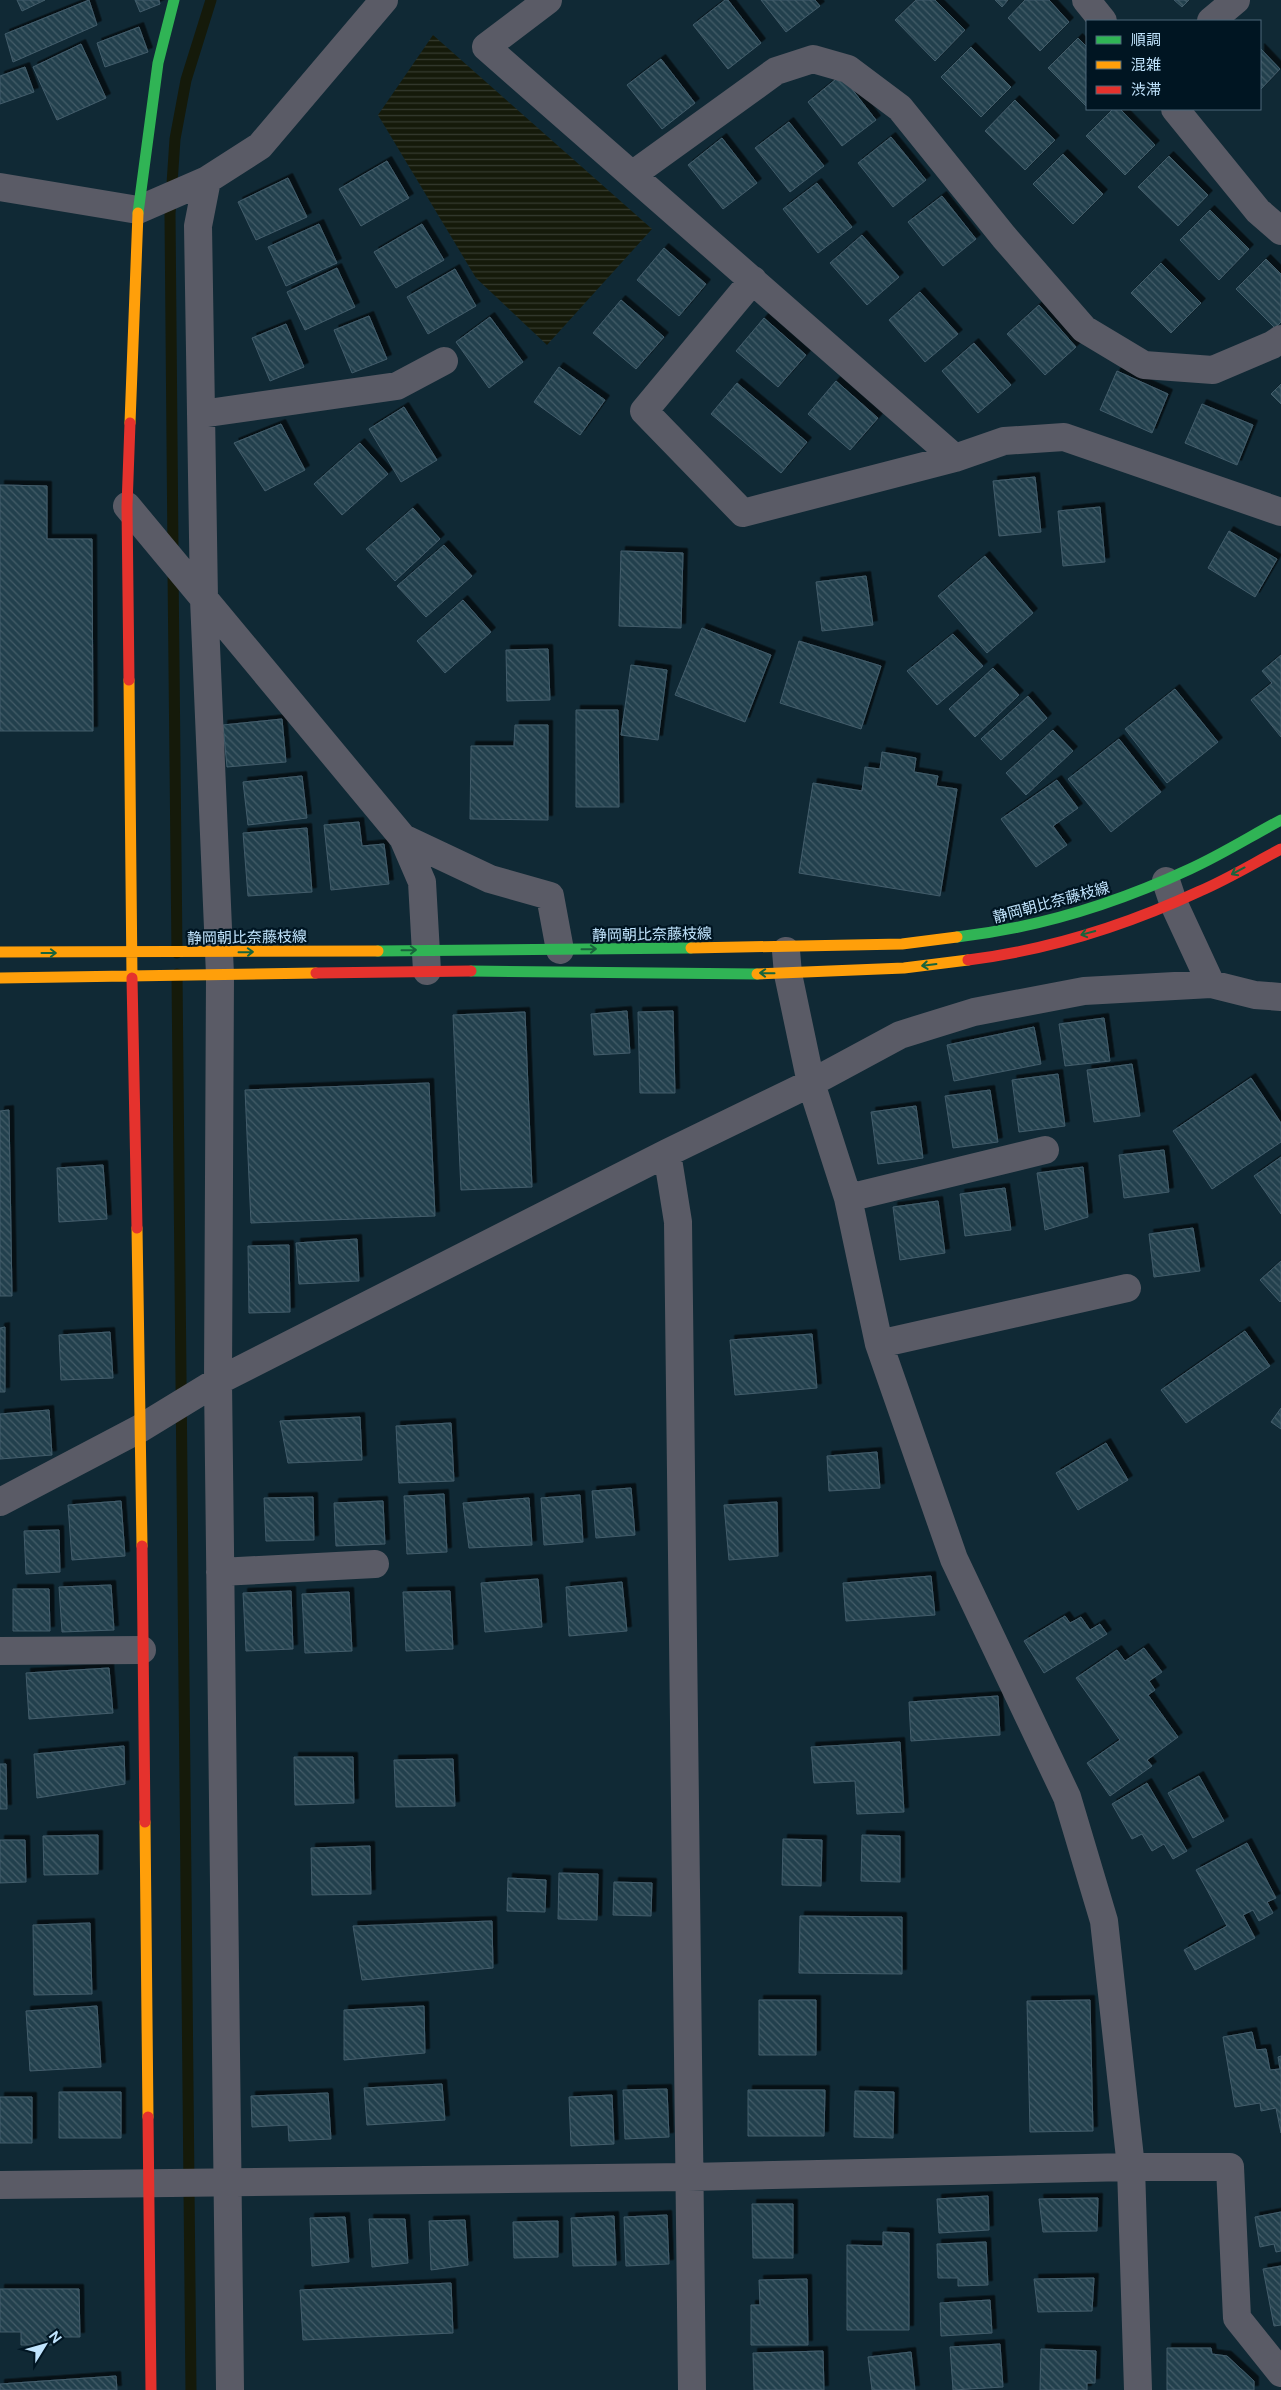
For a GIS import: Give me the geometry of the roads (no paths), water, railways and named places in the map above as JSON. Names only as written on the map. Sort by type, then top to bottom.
[{"type":"main road","points":[[150,2390],[142,1650],[142,1428],[132,977],[127,506],[138,210],[158,63],[174,0]]},
{"type":"main road","name":"静岡朝比奈藤枝線","points":[[0,952],[132,953],[220,964],[427,961],[560,950],[787,960],[904,968],[1007,955],[1119,925],[1169,891],[1191,869],[1281,820]]},
{"type":"main road","name":"静岡朝比奈藤枝線","points":[[0,978],[132,977],[220,964],[427,961],[787,960],[1003,932],[1111,902],[1169,891],[1201,891],[1281,849]]},
{"type":"street","points":[[0,187],[138,210],[207,180],[260,146],[384,0]]},
{"type":"street","points":[[548,0],[486,47],[956,458]]},
{"type":"street","points":[[1086,0],[1102,20]]},
{"type":"street","points":[[1212,20],[1236,0]]},
{"type":"street","points":[[632,175],[776,71],[812,59],[848,69],[900,108],[1004,237],[1084,329],[1144,365],[1213,370],[1272,345],[1281,339]]},
{"type":"street","points":[[1176,110],[1258,211],[1281,231]]},
{"type":"street","points":[[207,180],[198,226],[204,599],[220,964],[218,1381],[230,2390]]},
{"type":"street","points":[[753,280],[644,412],[743,513],[956,458],[1004,440],[1064,437],[1281,512]]},
{"type":"street","points":[[201,414],[397,386],[444,360]]},
{"type":"street","points":[[127,506],[403,838],[422,882],[427,961]]},
{"type":"street","points":[[403,838],[490,879],[550,896],[560,950]]},
{"type":"street","points":[[1169,891],[1211,984]]},
{"type":"street","points":[[787,960],[812,1083],[848,1198],[879,1344],[954,1558],[1068,1797],[1104,1921],[1131,2167],[1138,2390]]},
{"type":"street","points":[[0,1502],[142,1428],[218,1381],[667,1153],[812,1083],[900,1035],[974,1012],[1084,991],[1211,984],[1255,995],[1281,997]]},
{"type":"street","points":[[848,1198],[1046,1150]]},
{"type":"street","points":[[667,1153],[678,1222],[692,2390]]},
{"type":"street","points":[[879,1344],[1127,1288]]},
{"type":"street","points":[[220,1572],[375,1564]]},
{"type":"street","points":[[0,1651],[142,1650]]},
{"type":"street","points":[[0,2185],[689,2177],[1131,2167],[1230,2168],[1237,2318],[1281,2373]]},
{"type":"waterway","points":[[173,553],[170,214],[175,139],[186,80],[211,0]]},
{"type":"waterway","points":[[173,569],[177,953]]},
{"type":"waterway","points":[[177,974],[191,2390]]}]
